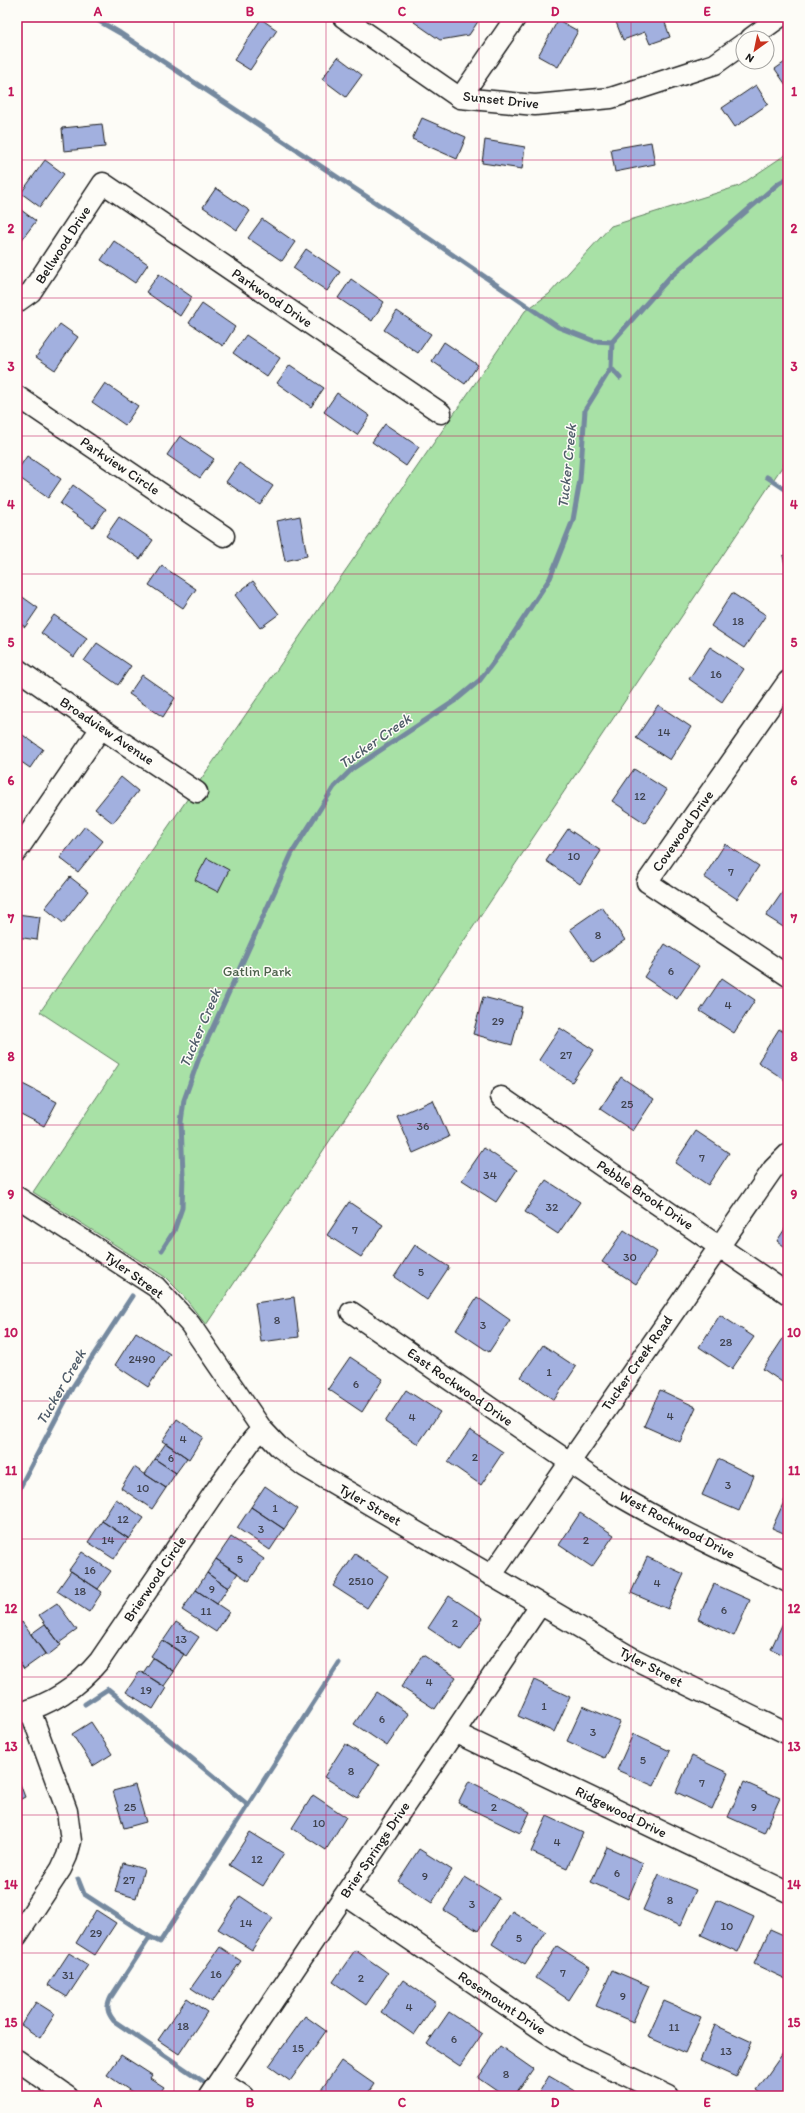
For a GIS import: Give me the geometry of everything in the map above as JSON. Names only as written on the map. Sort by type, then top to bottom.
[{"type":"street","name":"Sunset Drive","points":[[343,17],[460,98],[535,105],[611,98],[715,64],[735,50]]},
{"type":"street","points":[[460,98],[516,17]]},
{"type":"street","points":[[762,30],[780,17]]},
{"type":"street","name":"Bellwood Drive","points":[[17,302],[32,292],[104,183]]},
{"type":"street","name":"Parkwood Drive","points":[[104,183],[441,413]]},
{"type":"street","name":"Parkview Circle","points":[[17,396],[224,536]]},
{"type":"street","name":"Broadview Avenue","points":[[17,668],[101,728],[197,792]]},
{"type":"street","name":"Covewood Drive","points":[[788,681],[648,882],[788,976]]},
{"type":"street","points":[[17,852],[101,728]]},
{"type":"street","name":"Pebble Brook Drive","points":[[501,1097],[788,1294]]},
{"type":"street","name":"Tucker Creek Road","points":[[491,1576],[773,1169],[788,1154]]},
{"type":"street","name":"Tyler Street","points":[[17,1197],[156,1287],[190,1324],[262,1429],[278,1446],[304,1466],[540,1605],[647,1666],[788,1734]]},
{"type":"street","name":"East Rockwood Drive","points":[[351,1312],[569,1462]]},
{"type":"street","name":"Brierwood Circle","points":[[17,1936],[61,1869],[67,1856],[71,1840],[67,1811],[24,1712],[52,1701],[71,1690],[88,1676],[218,1487],[252,1440],[262,1429]]},
{"type":"street","name":"West Rockwood Drive","points":[[569,1462],[655,1517],[788,1582]]},
{"type":"street","name":"Brier Springs Drive","points":[[215,2088],[540,1605]]},
{"type":"street","name":"Ridgewood Drive","points":[[454,1732],[788,1892]]},
{"type":"street","name":"Rosemount Drive","points":[[345,1895],[577,2052],[669,2096]]},
{"type":"street","points":[[17,2060],[68,2096]]},
{"type":"street","points":[[215,2088],[243,2096]]},
{"type":"green space","name":"Gatlin Park","points":[[788,153],[788,458],[206,1325],[182,1294],[165,1277],[33,1192],[119,1064],[40,1012],[525,311],[549,294],[611,226],[739,186]]},
{"type":"building","points":[[417,17],[481,17],[469,35],[440,40],[414,22]]},
{"type":"building","points":[[614,17],[663,17],[670,37],[650,44],[645,32],[623,40]]},
{"type":"building","points":[[261,19],[277,30],[250,70],[234,60]]},
{"type":"building","points":[[558,20],[578,31],[558,67],[538,56]]},
{"type":"building","points":[[338,57],[362,75],[346,97],[322,79]]},
{"type":"building","points":[[788,60],[788,88],[775,69]]},
{"type":"building","points":[[756,85],[768,104],[735,127],[722,108]]},
{"type":"building","points":[[422,118],[466,137],[457,159],[412,139]]},
{"type":"building","points":[[102,124],[105,147],[64,151],[62,128]]},
{"type":"building","points":[[485,140],[525,147],[522,169],[482,163]]},
{"type":"building","points":[[651,142],[655,164],[615,172],[611,149]]},
{"type":"building","points":[[45,160],[64,174],[40,207],[21,193]]},
{"type":"building","points":[[216,188],[250,211],[237,230],[203,207]]},
{"type":"building","points":[[17,207],[36,221],[17,246]]},
{"type":"building","points":[[262,219],[295,242],[282,261],[248,238]]},
{"type":"building","points":[[114,241],[148,264],[135,283],[101,260]]},
{"type":"building","points":[[306,249],[340,272],[327,291],[293,268]]},
{"type":"building","points":[[159,274],[192,297],[180,316],[146,292]]},
{"type":"building","points":[[351,279],[384,302],[372,321],[338,298]]},
{"type":"building","points":[[202,304],[235,327],[223,346],[189,323]]},
{"type":"building","points":[[397,311],[431,334],[418,353],[384,330]]},
{"type":"building","points":[[60,324],[78,337],[55,370],[36,357]]},
{"type":"building","points":[[246,335],[280,358],[267,377],[233,353]]},
{"type":"building","points":[[444,342],[478,365],[465,384],[432,361]]},
{"type":"building","points":[[290,365],[324,388],[311,407],[277,383]]},
{"type":"building","points":[[105,383],[138,406],[125,425],[92,402]]},
{"type":"building","points":[[337,393],[370,416],[357,435],[324,412]]},
{"type":"building","points":[[385,424],[419,447],[406,466],[372,442]]},
{"type":"building","points":[[180,436],[214,459],[200,478],[167,455]]},
{"type":"building","points":[[27,456],[61,479],[48,498],[17,476],[17,471]]},
{"type":"building","points":[[239,463],[273,486],[260,505],[226,482]]},
{"type":"building","points":[[73,485],[106,509],[93,527],[60,504]]},
{"type":"building","points":[[300,516],[307,556],[285,561],[277,521]]},
{"type":"building","points":[[119,517],[153,540],[140,559],[106,536]]},
{"type":"building","points":[[788,554],[788,576],[783,556]]},
{"type":"building","points":[[162,566],[196,589],[183,608],[149,585]]},
{"type":"building","points":[[253,581],[279,614],[260,628],[235,595]]},
{"type":"building","points":[[17,593],[38,608],[25,627],[17,621]]},
{"type":"building","points":[[732,593],[766,615],[744,648],[711,626]]},
{"type":"building","points":[[54,615],[87,638],[74,657],[41,633]]},
{"type":"building","points":[[97,643],[131,666],[118,685],[84,661]]},
{"type":"building","points":[[710,647],[744,669],[722,702],[689,679]]},
{"type":"building","points":[[142,675],[175,698],[163,717],[129,694]]},
{"type":"building","points":[[658,705],[691,727],[670,760],[636,738]]},
{"type":"building","points":[[17,731],[43,749],[30,768],[17,759]]},
{"type":"building","points":[[634,769],[667,790],[645,823],[612,801]]},
{"type":"building","points":[[121,777],[138,791],[113,823],[95,809]]},
{"type":"building","points":[[85,826],[103,841],[78,872],[60,858]]},
{"type":"building","points":[[568,829],[601,851],[580,884],[546,861]]},
{"type":"building","points":[[725,844],[759,866],[737,899],[704,877]]},
{"type":"building","points":[[207,858],[229,870],[218,892],[195,880]]},
{"type":"building","points":[[70,877],[88,891],[63,923],[45,908]]},
{"type":"building","points":[[788,884],[788,930],[766,916]]},
{"type":"building","points":[[602,907],[625,940],[593,962],[570,929]]},
{"type":"building","points":[[17,914],[40,917],[37,940],[17,937]]},
{"type":"building","points":[[665,944],[699,966],[677,999],[644,977]]},
{"type":"building","points":[[722,978],[755,1000],[734,1033],[700,1011]]},
{"type":"building","points":[[483,997],[522,1007],[512,1045],[473,1034]]},
{"type":"building","points":[[560,1028],[594,1050],[572,1082],[539,1060]]},
{"type":"building","points":[[779,1029],[788,1035],[788,1082],[758,1062]]},
{"type":"building","points":[[621,1077],[654,1099],[633,1131],[600,1109]]},
{"type":"building","points":[[17,1081],[57,1102],[44,1126],[17,1112]]},
{"type":"building","points":[[433,1100],[449,1137],[413,1153],[397,1116]]},
{"type":"building","points":[[696,1131],[729,1153],[708,1185],[675,1163]]},
{"type":"building","points":[[484,1148],[517,1170],[496,1202],[462,1180]]},
{"type":"building","points":[[546,1180],[580,1202],[558,1234],[525,1212]]},
{"type":"building","points":[[349,1202],[383,1225],[361,1257],[327,1235]]},
{"type":"building","points":[[788,1224],[788,1249],[777,1241]]},
{"type":"building","points":[[624,1230],[657,1252],[636,1284],[602,1262]]},
{"type":"building","points":[[415,1245],[449,1267],[427,1300],[394,1277]]},
{"type":"building","points":[[294,1297],[299,1337],[261,1342],[255,1303]]},
{"type":"building","points":[[477,1297],[510,1320],[489,1352],[456,1330]]},
{"type":"building","points":[[720,1315],[754,1337],[732,1369],[699,1347]]},
{"type":"building","points":[[136,1332],[170,1354],[148,1387],[115,1365]]},
{"type":"building","points":[[784,1337],[788,1339],[788,1386],[763,1369]]},
{"type":"building","points":[[543,1345],[576,1367],[554,1400],[521,1377]]},
{"type":"building","points":[[350,1357],[383,1379],[362,1412],[328,1389]]},
{"type":"building","points":[[406,1390],[440,1412],[418,1444],[385,1422]]},
{"type":"building","points":[[660,1390],[696,1407],[680,1442],[644,1426]]},
{"type":"building","points":[[177,1419],[203,1437],[189,1459],[162,1441]]},
{"type":"building","points":[[470,1430],[503,1452],[481,1485],[448,1462]]},
{"type":"building","points":[[166,1443],[187,1458],[176,1473],[155,1459]]},
{"type":"building","points":[[155,1459],[176,1473],[166,1488],[145,1474]]},
{"type":"building","points":[[718,1459],[754,1476],[739,1511],[702,1495]]},
{"type":"building","points":[[134,1467],[166,1488],[152,1509],[121,1488]]},
{"type":"building","points":[[265,1486],[298,1509],[284,1529],[251,1507]]},
{"type":"building","points":[[788,1493],[788,1535],[772,1528]]},
{"type":"building","points":[[116,1499],[144,1518],[129,1539],[102,1521]]},
{"type":"building","points":[[251,1507],[284,1529],[270,1550],[237,1528]]},
{"type":"building","points":[[580,1513],[614,1535],[592,1567],[559,1545]]},
{"type":"building","points":[[102,1521],[128,1538],[114,1559],[88,1542]]},
{"type":"building","points":[[231,1537],[264,1559],[249,1581],[216,1559]]},
{"type":"building","points":[[82,1552],[111,1571],[98,1589],[69,1570]]},
{"type":"building","points":[[355,1554],[388,1576],[367,1608],[333,1586]]},
{"type":"building","points":[[647,1557],[684,1574],[668,1609],[631,1593]]},
{"type":"building","points":[[216,1559],[238,1573],[228,1588],[207,1573]]},
{"type":"building","points":[[71,1571],[102,1592],[89,1612],[57,1591]]},
{"type":"building","points":[[207,1573],[228,1588],[217,1604],[196,1590]]},
{"type":"building","points":[[714,1584],[750,1600],[734,1636],[698,1619]]},
{"type":"building","points":[[196,1590],[229,1612],[216,1632],[182,1610]]},
{"type":"building","points":[[449,1596],[483,1618],[461,1650],[428,1628]]},
{"type":"building","points":[[57,1603],[77,1630],[59,1643],[39,1615]]},
{"type":"building","points":[[788,1614],[788,1657],[771,1649]]},
{"type":"building","points":[[22,1622],[45,1654],[24,1669],[17,1659],[17,1626]]},
{"type":"building","points":[[176,1622],[199,1637],[186,1656],[163,1641]]},
{"type":"building","points":[[45,1624],[61,1645],[47,1656],[31,1634]]},
{"type":"building","points":[[162,1640],[184,1654],[173,1671],[151,1656]]},
{"type":"building","points":[[423,1655],[456,1677],[435,1709],[401,1687]]},
{"type":"building","points":[[153,1658],[174,1672],[164,1686],[143,1673]]},
{"type":"building","points":[[140,1671],[166,1688],[153,1709],[126,1692]]},
{"type":"building","points":[[534,1680],[570,1697],[554,1732],[518,1716]]},
{"type":"building","points":[[376,1692],[409,1714],[387,1746],[354,1724]]},
{"type":"building","points":[[583,1706],[620,1722],[604,1758],[567,1741]]},
{"type":"building","points":[[91,1722],[112,1754],[93,1766],[72,1734]]},
{"type":"building","points":[[633,1734],[670,1751],[654,1786],[617,1770]]},
{"type":"building","points":[[345,1744],[379,1765],[358,1798],[324,1777]]},
{"type":"building","points":[[692,1756],[728,1773],[712,1809],[676,1792]]},
{"type":"building","points":[[17,1776],[25,1797],[17,1801]]},
{"type":"building","points":[[469,1781],[530,1812],[520,1833],[458,1803]]},
{"type":"building","points":[[744,1782],[780,1798],[764,1833],[728,1817]]},
{"type":"building","points":[[135,1785],[146,1822],[124,1828],[113,1791]]},
{"type":"building","points":[[313,1795],[346,1817],[326,1850],[292,1828]]},
{"type":"building","points":[[547,1816],[583,1833],[567,1868],[531,1852]]},
{"type":"building","points":[[250,1832],[284,1853],[263,1886],[229,1865]]},
{"type":"building","points":[[607,1847],[643,1863],[628,1899],[591,1882]]},
{"type":"building","points":[[419,1849],[452,1870],[432,1903],[398,1881]]},
{"type":"building","points":[[123,1863],[144,1869],[136,1898],[115,1892]]},
{"type":"building","points":[[659,1874],[696,1890],[680,1926],[643,1910]]},
{"type":"building","points":[[465,1877],[499,1898],[478,1931],[444,1910]]},
{"type":"building","points":[[240,1896],[273,1918],[252,1950],[218,1929]]},
{"type":"building","points":[[717,1900],[754,1917],[738,1952],[701,1935]]},
{"type":"building","points":[[96,1910],[116,1923],[95,1955],[76,1943]]},
{"type":"building","points":[[512,1911],[546,1932],[525,1965],[492,1944]]},
{"type":"building","points":[[770,1929],[788,1937],[788,1980],[754,1964]]},
{"type":"building","points":[[557,1946],[590,1967],[569,2000],[536,1978]]},
{"type":"building","points":[[220,1947],[241,1961],[212,2002],[191,1988]]},
{"type":"building","points":[[355,1950],[388,1973],[366,2005],[333,1982]]},
{"type":"building","points":[[69,1953],[88,1965],[67,1997],[48,1985]]},
{"type":"building","points":[[612,1970],[649,1986],[633,2022],[596,2006]]},
{"type":"building","points":[[403,1980],[436,2003],[414,2035],[381,2012]]},
{"type":"building","points":[[187,1998],[207,2012],[179,2054],[158,2040]]},
{"type":"building","points":[[664,2001],[701,2017],[685,2053],[648,2037]]},
{"type":"building","points":[[36,2002],[55,2014],[40,2038],[21,2025]]},
{"type":"building","points":[[449,2012],[482,2034],[460,2066],[427,2044]]},
{"type":"building","points":[[305,2016],[326,2031],[290,2081],[269,2066]]},
{"type":"building","points":[[715,2025],[752,2042],[736,2077],[700,2061]]},
{"type":"building","points":[[500,2046],[533,2069],[514,2096],[504,2096],[478,2078]]},
{"type":"building","points":[[788,2046],[788,2093],[786,2096],[765,2096],[757,2090]]},
{"type":"building","points":[[121,2055],[152,2075],[150,2078],[164,2087],[158,2096],[138,2096],[107,2075]]},
{"type":"building","points":[[341,2061],[374,2084],[366,2096],[324,2096],[319,2093]]},
{"type":"building","points":[[549,2076],[583,2096],[537,2096]]},
{"type":"waterway","points":[[92,17],[120,33],[402,220],[558,327],[594,341],[612,342]]},
{"type":"waterway","name":"Tucker Creek","points":[[162,1250],[174,1231],[182,1208],[183,1175],[181,1122],[184,1100],[199,1058],[292,853],[334,787],[352,769],[456,700],[480,680],[504,648],[550,578],[573,520],[580,480],[585,410],[611,368],[612,342],[670,277],[779,183],[788,178]]},
{"type":"waterway","name":"Tucker Creek","points":[[611,368],[620,378]]},
{"type":"waterway","points":[[767,477],[788,491]]},
{"type":"waterway","name":"Tucker Creek","points":[[17,1493],[72,1388],[132,1296]]},
{"type":"waterway","points":[[150,1937],[160,1942],[339,1663]]},
{"type":"waterway","points":[[85,1704],[108,1689],[248,1805]]},
{"type":"waterway","points":[[78,1879],[84,1894],[150,1937],[111,1997],[108,2007],[112,2018],[114,2021],[204,2082]]}]
